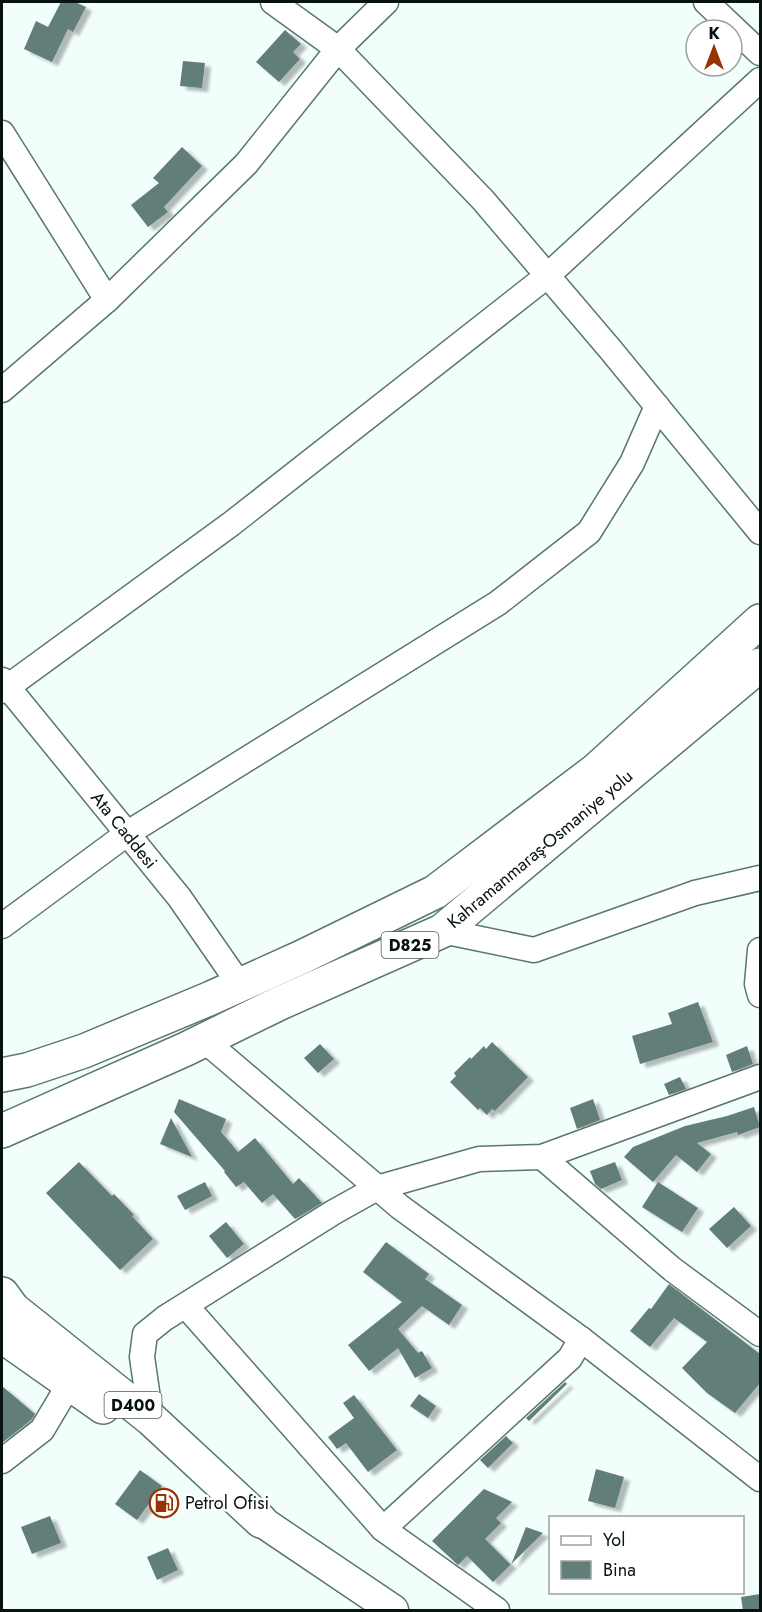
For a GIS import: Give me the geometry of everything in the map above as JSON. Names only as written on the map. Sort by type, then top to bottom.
[{"type":"highway","name":"Kahramanmaraş-Osmaniye yolu","points":[[2,1075],[27,1070],[84,1052],[240,985],[435,892],[596,770],[760,621]]},
{"type":"highway","name":"Kahramanmaraş-Osmaniye yolu","points":[[2,1131],[442,931],[760,665]]},
{"type":"highway","name":"D400","points":[[2,1294],[13,1309],[151,1419],[261,1521]]},
{"type":"highway","name":"D400","points":[[2,1336],[261,1521]]},
{"type":"main road","name":"D400","points":[[261,1521],[393,1611]]},
{"type":"street","points":[[273,2],[338,49],[483,200],[760,532]]},
{"type":"street","points":[[2,390],[107,300],[246,164],[338,49],[386,2]]},
{"type":"street","points":[[706,2],[760,53]]},
{"type":"street","points":[[4,686],[231,524],[548,276],[760,80]]},
{"type":"street","points":[[2,133],[107,300]]},
{"type":"street","points":[[2,926],[128,833],[498,603],[589,532],[632,463],[657,406]]},
{"type":"street","name":"Ata Caddesi","points":[[4,686],[179,897],[240,985]]},
{"type":"street","points":[[442,931],[534,950],[695,893],[760,878]]},
{"type":"street","points":[[760,950],[757,984],[760,995]]},
{"type":"street","points":[[204,1040],[400,1207],[581,1339],[760,1479]]},
{"type":"street","points":[[151,1419],[142,1357],[145,1334],[165,1318],[334,1212],[377,1188],[479,1159],[542,1157],[760,1077]]},
{"type":"street","points":[[542,1157],[672,1269],[760,1334]]},
{"type":"street","points":[[186,1306],[383,1528],[497,1611]]},
{"type":"street","points":[[383,1528],[570,1358],[581,1339]]},
{"type":"street","points":[[2,1461],[42,1430],[70,1383]]},
{"type":"building","points":[[61,2],[75,2],[86,7],[73,32],[68,29],[52,62],[24,49],[36,21],[48,27]]},
{"type":"building","points":[[285,30],[301,44],[293,52],[300,59],[279,82],[256,62]]},
{"type":"building","points":[[183,61],[205,63],[202,88],[180,86]]},
{"type":"building","points":[[182,147],[202,166],[164,207],[168,212],[148,227],[131,205],[159,183],[153,178]]},
{"type":"building","points":[[698,1002],[713,1042],[640,1064],[632,1036],[672,1024],[668,1013]]},
{"type":"building","points":[[492,1042],[528,1077],[495,1111],[492,1109],[487,1115],[480,1108],[478,1110],[450,1082],[456,1076],[454,1073],[470,1057],[471,1059],[484,1046],[486,1049]]},
{"type":"building","points":[[320,1044],[334,1059],[318,1073],[304,1058]]},
{"type":"building","points":[[747,1046],[753,1064],[732,1072],[726,1055]]},
{"type":"building","points":[[680,1077],[686,1089],[669,1095],[664,1084]]},
{"type":"building","points":[[179,1099],[226,1119],[221,1132],[238,1152],[255,1138],[293,1184],[299,1178],[322,1203],[295,1219],[273,1194],[262,1203],[244,1182],[236,1187],[174,1112]]},
{"type":"building","points":[[593,1099],[600,1120],[577,1129],[570,1108]]},
{"type":"building","points":[[754,1107],[760,1127],[738,1135],[737,1132],[697,1143],[711,1154],[697,1172],[676,1155],[653,1182],[624,1157],[633,1147],[685,1126]]},
{"type":"building","points":[[171,1118],[192,1157],[160,1144]]},
{"type":"building","points":[[79,1162],[112,1196],[114,1194],[153,1239],[120,1270],[46,1193]]},
{"type":"building","points":[[615,1162],[622,1180],[601,1189],[595,1184],[590,1171]]},
{"type":"building","points":[[205,1182],[212,1196],[185,1210],[177,1196]]},
{"type":"building","points":[[658,1182],[698,1208],[682,1232],[642,1207]]},
{"type":"building","points":[[734,1207],[751,1226],[727,1248],[709,1229]]},
{"type":"building","points":[[226,1222],[244,1244],[227,1258],[209,1236]]},
{"type":"building","points":[[386,1242],[429,1274],[425,1279],[462,1305],[449,1325],[422,1306],[398,1329],[418,1353],[422,1351],[432,1368],[415,1378],[398,1348],[369,1371],[348,1345],[402,1302],[363,1272]]},
{"type":"building","points":[[669,1284],[760,1354],[760,1383],[735,1413],[707,1393],[682,1368],[707,1342],[674,1318],[650,1347],[630,1331],[649,1308],[651,1309]]},
{"type":"building","points":[[565,1382],[567,1384],[529,1421],[526,1418]]},
{"type":"building","points":[[2,1386],[35,1414],[31,1420],[2,1443]]},
{"type":"building","points":[[419,1394],[436,1406],[428,1418],[410,1406]]},
{"type":"building","points":[[354,1395],[397,1450],[368,1472],[346,1443],[337,1449],[328,1437],[354,1418],[343,1403]]},
{"type":"building","points":[[506,1436],[513,1443],[488,1468],[480,1460]]},
{"type":"building","points":[[596,1469],[624,1477],[615,1508],[588,1501]]},
{"type":"building","points":[[140,1470],[162,1486],[137,1520],[115,1504]]},
{"type":"building","points":[[484,1489],[512,1502],[496,1518],[501,1523],[485,1539],[511,1565],[493,1582],[467,1556],[458,1565],[432,1541]]},
{"type":"building","points":[[50,1516],[61,1543],[32,1554],[21,1527]]},
{"type":"building","points":[[526,1527],[543,1533],[511,1564]]},
{"type":"building","points":[[168,1548],[178,1570],[157,1580],[147,1557]]},
{"type":"building","points":[[760,1594],[760,1611],[743,1611],[741,1597]]},
{"type":"place","name":"Petrol Ofisi","points":[[164,1503]]}]
